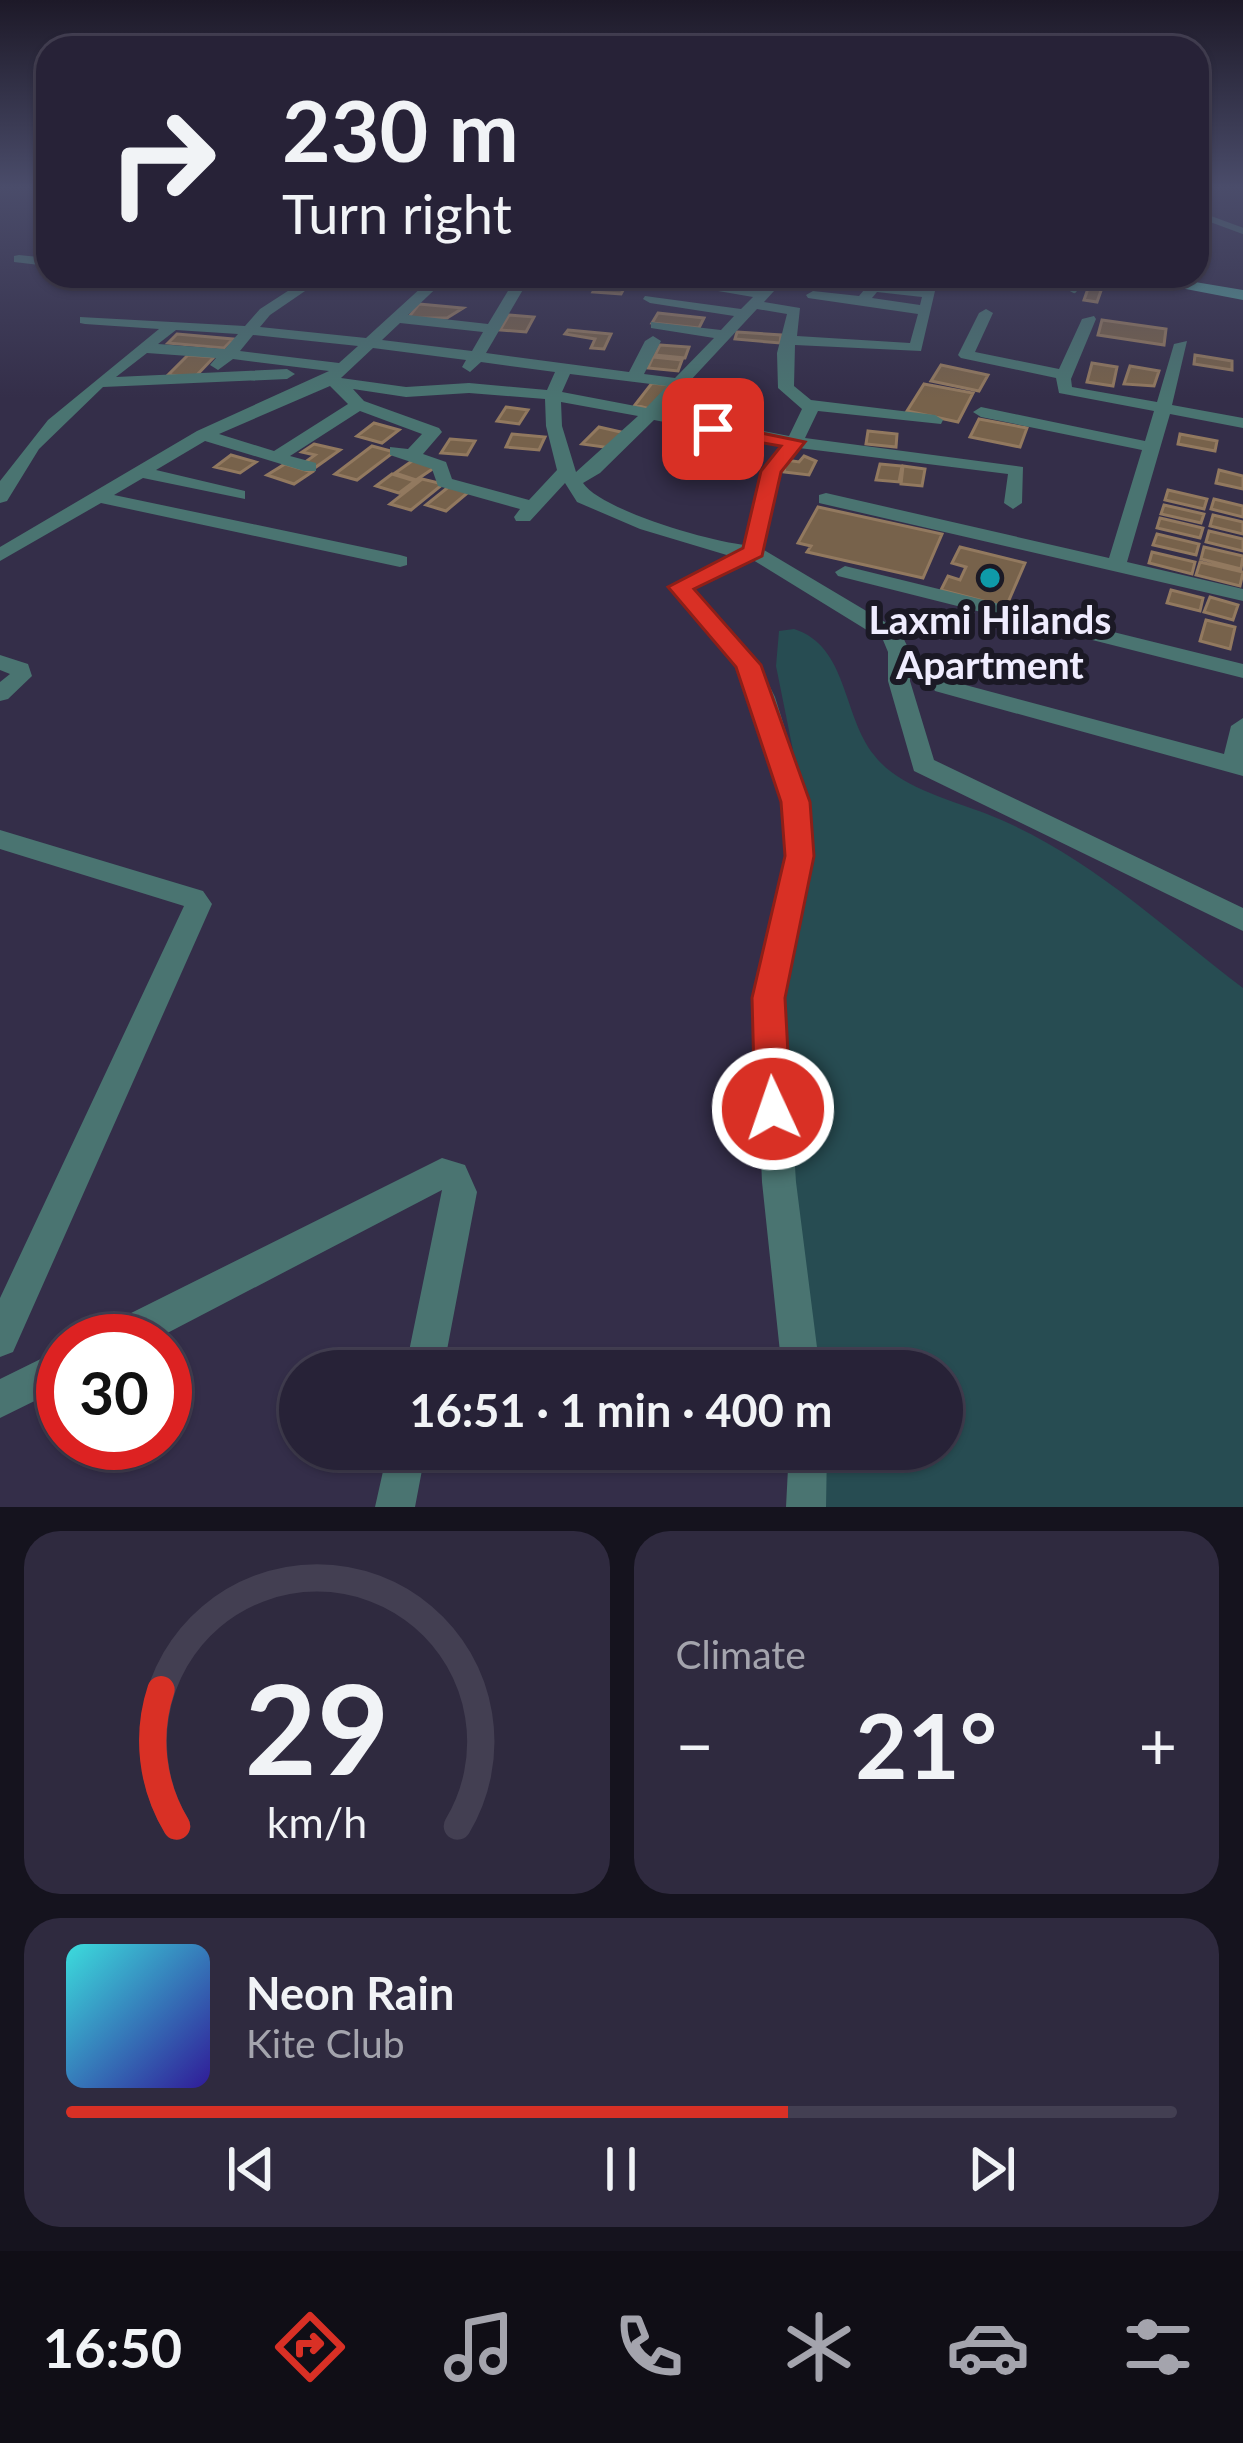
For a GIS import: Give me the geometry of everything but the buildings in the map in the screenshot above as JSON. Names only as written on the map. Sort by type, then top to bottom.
[{"type":"main road","points":[[1209,287],[1243,293]]},
{"type":"main road","points":[[1209,288],[1243,293]]},
{"type":"street","points":[[19,259],[36,261]]},
{"type":"street","points":[[206,377],[243,333],[300,288]]},
{"type":"street","points":[[0,555],[203,435],[336,378],[429,288]]},
{"type":"street","points":[[455,389],[517,288]]},
{"type":"street","points":[[737,288],[923,310]]},
{"type":"street","points":[[650,299],[804,288]]},
{"type":"street","points":[[863,301],[873,288]]},
{"type":"street","points":[[788,340],[916,348],[929,292],[912,288]]},
{"type":"street","points":[[336,378],[358,405],[433,432],[404,453],[440,466],[444,482],[528,512],[570,476],[594,469],[720,334],[767,292]]},
{"type":"street","points":[[767,292],[794,310],[786,388],[810,405],[935,420]]},
{"type":"street","points":[[986,313],[966,355],[1065,375]]},
{"type":"street","points":[[1089,319],[1065,375],[1064,389],[1243,423]]},
{"type":"street","points":[[85,320],[370,343],[677,383]]},
{"type":"street","points":[[347,324],[491,329]]},
{"type":"street","points":[[0,497],[17,462],[100,382],[171,327]]},
{"type":"street","points":[[633,379],[655,333],[720,334]]},
{"type":"street","points":[[1117,564],[1182,344]]},
{"type":"street","points":[[144,348],[229,354],[406,392],[455,389],[649,415],[795,442],[1010,469],[1017,471],[1013,502]]},
{"type":"street","points":[[564,369],[554,403],[570,476],[584,498],[628,518],[723,549],[754,552],[892,636],[899,681],[923,765],[1243,920]]},
{"type":"street","points":[[100,382],[336,378]]},
{"type":"street","points":[[509,406],[554,403]]},
{"type":"street","points":[[276,457],[358,405]]},
{"type":"street","points":[[754,552],[771,471],[795,442],[810,405]]},
{"type":"street","points":[[980,412],[1151,447]]},
{"type":"street","points":[[203,435],[310,466]]},
{"type":"street","points":[[139,472],[238,494]]},
{"type":"street","points":[[97,497],[400,561]]},
{"type":"street","points":[[826,499],[1243,595]]},
{"type":"street","points":[[754,552],[679,587],[748,665],[796,802],[800,856],[769,998],[779,1182],[799,1350]]},
{"type":"street","points":[[844,572],[1243,671]]},
{"type":"street","points":[[0,694],[21,676],[20,669],[2,655]]},
{"type":"street","points":[[943,686],[1238,766],[1242,731]]},
{"type":"street","points":[[0,839],[193,898],[198,904],[0,1340]]},
{"type":"street","points":[[167,1314],[442,1173],[453,1176],[460,1192],[428,1350]]},
{"type":"street","points":[[0,1399],[36,1381]]},
{"type":"street","points":[[395,1507],[403,1470]]},
{"type":"street","points":[[806,1507],[807,1470]]},
{"type":"lane","points":[[1070,288],[1074,290]]},
{"type":"shaded area","points":[[794,629],[825,650],[864,739],[884,766],[911,784],[1057,849],[1121,892],[1243,988],[1243,1507],[818,1507],[819,1470],[963,1470],[963,1350],[812,1350],[776,1000],[798,775],[776,666],[779,631]]},
{"type":"place","name":"Laxmi Hilands Apartment","points":[[990,578]]},
{"type":"route","points":[[713,429],[795,442],[771,471],[754,552],[679,587],[748,665],[764,697],[796,802],[800,856],[769,998],[773,1109]]}]
